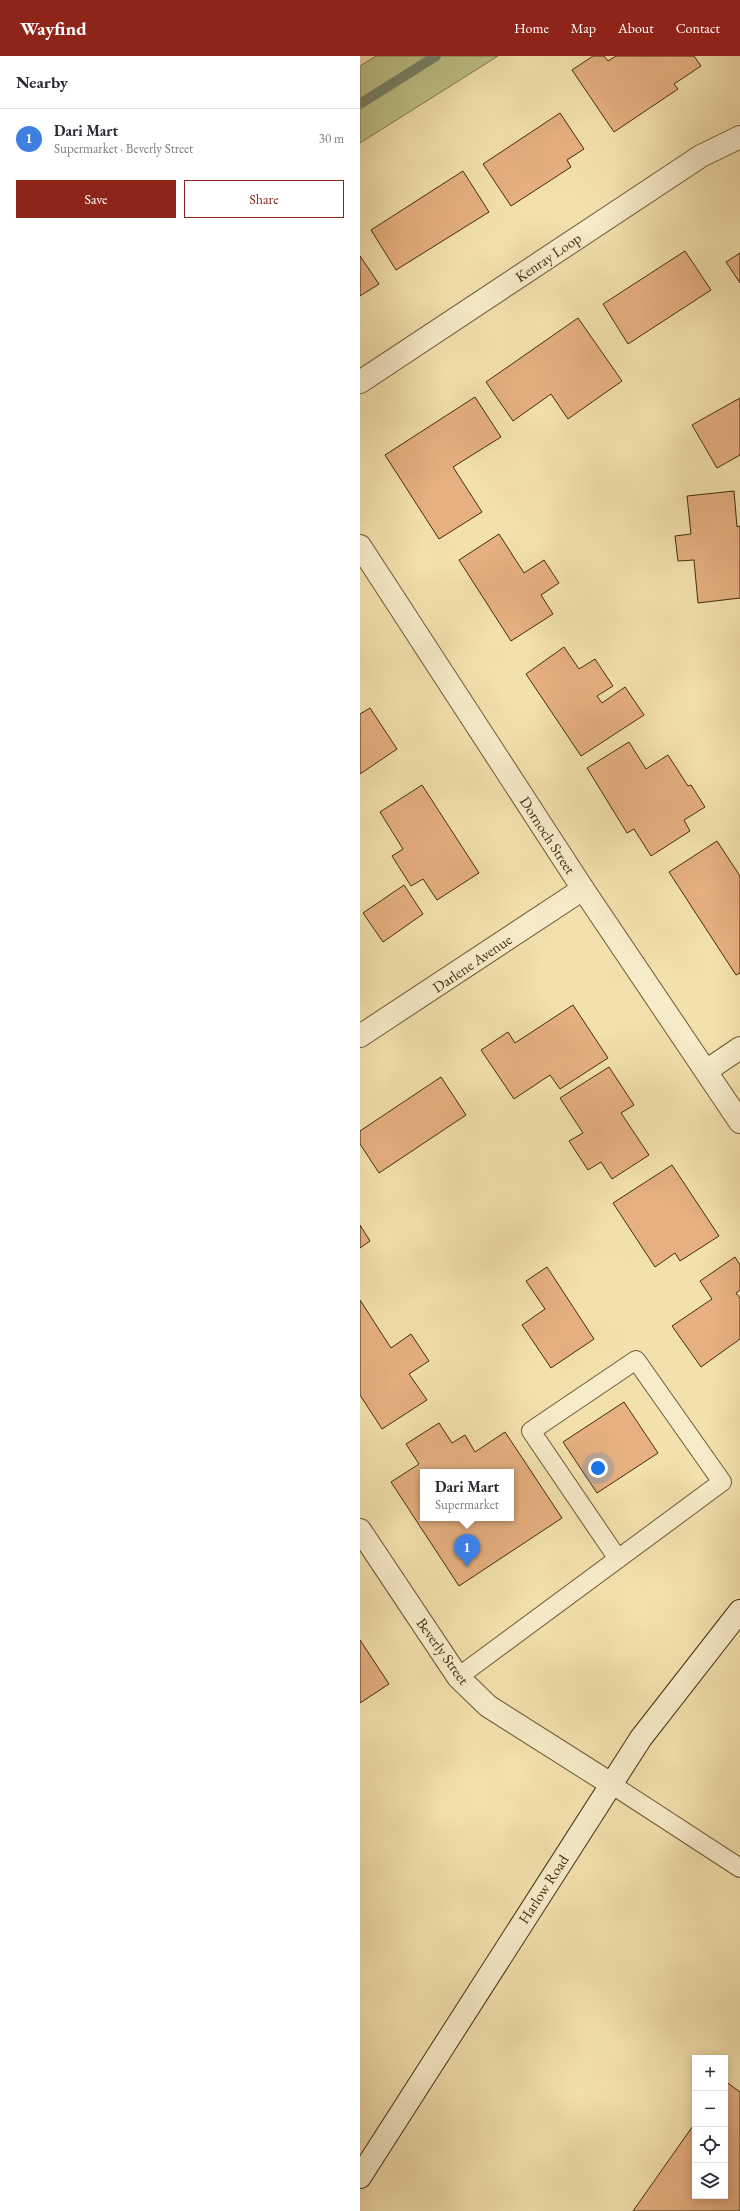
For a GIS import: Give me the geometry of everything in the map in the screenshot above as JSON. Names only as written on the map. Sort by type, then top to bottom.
[{"type":"street","name":"Kenray Loop","points":[[360,382],[701,156],[740,138]]},
{"type":"street","name":"Dornoch Street","points":[[360,546],[583,889],[740,1122]]},
{"type":"street","name":"Darlene Avenue","points":[[360,1036],[583,889]]},
{"type":"street","points":[[706,1071],[740,1048]]},
{"type":"street","name":"Beverly Street","points":[[360,1530],[458,1677],[488,1706],[611,1784]]},
{"type":"street","name":"Harlow Road","points":[[360,2177],[641,1738],[740,1611]]},
{"type":"lane","points":[[458,1677],[618,1559],[722,1482],[636,1360],[531,1431],[618,1559]]},
{"type":"lane","points":[[611,1784],[740,1868]]},
{"type":"green space","points":[[376,56],[498,56],[360,143],[360,66]]},
{"type":"building","points":[[593,56],[604,56],[608,61],[616,56],[694,56],[701,66],[674,84],[678,89],[614,132],[572,70]]},
{"type":"building","points":[[560,113],[584,149],[567,160],[571,167],[511,206],[483,164]]},
{"type":"building","points":[[463,171],[489,212],[396,270],[371,230]]},
{"type":"building","points":[[685,251],[711,290],[628,344],[603,304]]},
{"type":"building","points":[[740,253],[740,283],[726,262]]},
{"type":"building","points":[[360,256],[379,284],[360,296]]},
{"type":"building","points":[[578,318],[622,381],[568,419],[551,394],[513,421],[486,382]]},
{"type":"building","points":[[475,397],[501,437],[453,467],[482,512],[439,539],[385,455]]},
{"type":"building","points":[[740,398],[740,455],[717,468],[692,425]]},
{"type":"building","points":[[734,491],[737,527],[740,526],[740,598],[698,603],[694,560],[678,561],[675,536],[691,534],[687,496]]},
{"type":"building","points":[[499,534],[524,573],[544,560],[559,583],[541,595],[553,614],[511,641],[459,560]]},
{"type":"building","points":[[564,647],[579,669],[595,659],[613,686],[597,696],[602,703],[625,687],[644,715],[581,756],[526,674]]},
{"type":"building","points":[[370,708],[397,749],[360,774],[360,714]]},
{"type":"building","points":[[629,742],[646,769],[668,755],[688,786],[691,785],[705,807],[684,820],[690,831],[651,856],[634,829],[627,833],[587,768]]},
{"type":"building","points":[[422,785],[479,873],[437,900],[423,879],[411,886],[392,856],[403,849],[380,812]]},
{"type":"building","points":[[717,841],[740,876],[740,973],[736,975],[669,872]]},
{"type":"building","points":[[404,885],[423,914],[383,942],[363,913]]},
{"type":"building","points":[[573,1005],[608,1058],[560,1089],[550,1075],[514,1099],[481,1050],[508,1032],[515,1043]]},
{"type":"building","points":[[609,1067],[634,1105],[621,1113],[649,1155],[612,1179],[601,1162],[588,1170],[569,1141],[583,1133],[560,1098]]},
{"type":"building","points":[[441,1077],[466,1115],[379,1173],[360,1144],[360,1131]]},
{"type":"building","points":[[672,1165],[719,1236],[680,1261],[675,1253],[655,1267],[613,1203]]},
{"type":"building","points":[[360,1225],[370,1241],[360,1248]]},
{"type":"building","points":[[735,1257],[740,1265],[740,1290],[736,1293],[740,1298],[740,1339],[701,1367],[672,1326],[712,1299],[700,1281]]},
{"type":"building","points":[[547,1267],[594,1339],[551,1368],[522,1325],[545,1309],[526,1281]]},
{"type":"building","points":[[360,1300],[391,1348],[411,1334],[429,1361],[409,1374],[427,1400],[382,1429],[360,1395]]},
{"type":"building","points":[[624,1402],[658,1453],[597,1493],[563,1442]]},
{"type":"building","points":[[439,1423],[452,1443],[465,1435],[475,1452],[505,1432],[562,1518],[459,1586],[391,1482],[419,1464],[406,1444]]},
{"type":"building","points":[[360,1640],[389,1684],[360,1703]]},
{"type":"building","points":[[728,2083],[740,2092],[740,2211],[633,2211],[692,2127],[692,2199],[728,2199]]},
{"type":"waterway","points":[[360,104],[436,56]]},
{"type":"place","name":"Dari Mart","points":[[467,1567]]}]
